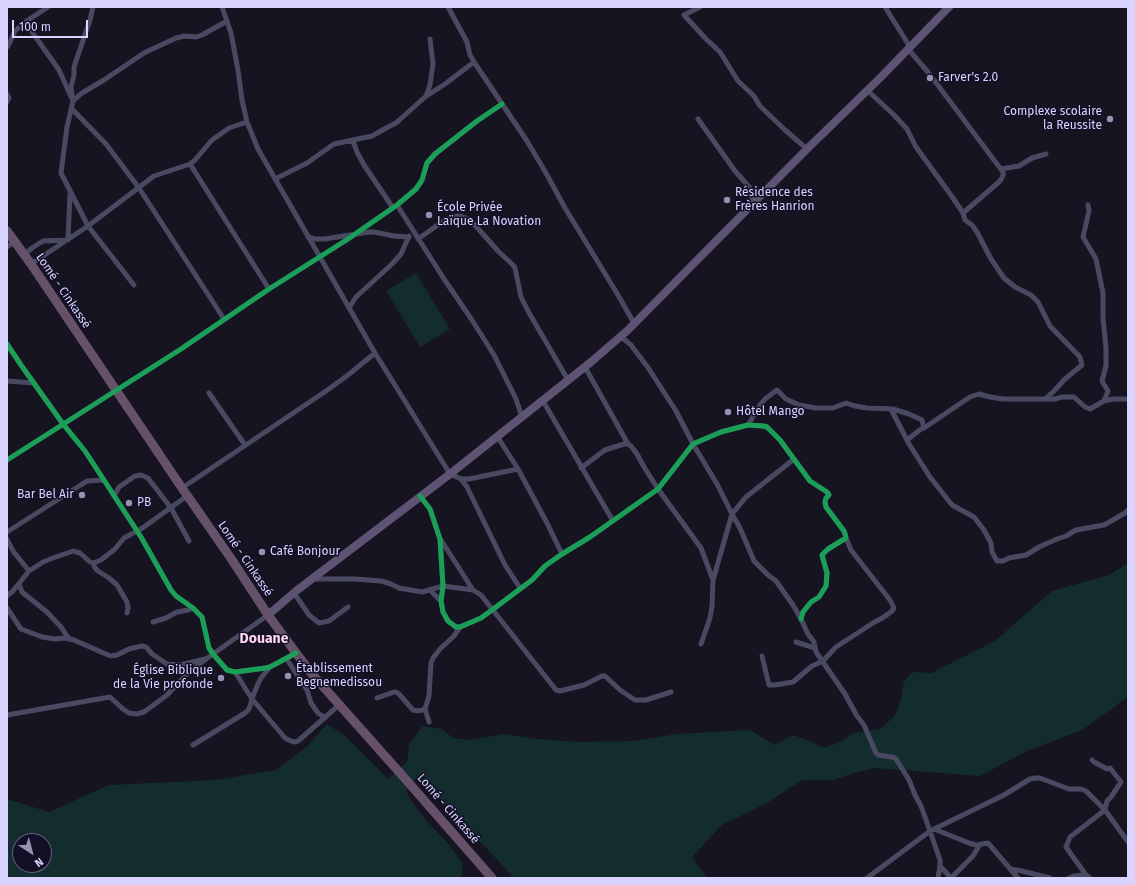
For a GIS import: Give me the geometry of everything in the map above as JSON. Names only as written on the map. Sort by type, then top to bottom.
[{"type":"highway","name":"Lomé - Cinkassé","points":[[7,231],[11,244],[24,255],[31,264],[268,615],[296,653],[339,705],[402,774],[492,878]]},
{"type":"main road","points":[[268,615],[294,593],[543,401],[620,336],[948,8]]},
{"type":"street","points":[[7,47],[15,31],[25,22],[48,7]]},
{"type":"street","points":[[93,7],[74,67],[71,87],[73,101],[67,127],[61,173],[88,226],[134,285]]},
{"type":"street","points":[[222,7],[231,33],[247,122],[258,150],[375,353],[450,474],[460,479],[467,487],[502,560],[520,588]]},
{"type":"street","points":[[448,7],[467,42],[470,55],[474,62],[527,141],[546,172],[564,208],[610,281],[634,323]]},
{"type":"street","points":[[700,7],[684,15],[720,52],[738,81],[754,96],[760,106],[807,149]]},
{"type":"street","points":[[885,7],[909,48],[1004,175],[963,213]]},
{"type":"street","points":[[73,101],[82,93],[144,53],[176,38],[185,36],[196,37],[202,35],[227,21]]},
{"type":"street","points":[[25,22],[59,70],[73,101]]},
{"type":"street","points":[[425,97],[432,78],[433,64],[430,39]]},
{"type":"street","points":[[275,179],[307,163],[334,144],[372,136],[388,128],[396,123],[425,97],[474,62]]},
{"type":"street","points":[[867,90],[907,129],[916,147],[953,198],[966,220],[977,232],[991,259],[1004,278],[1014,287],[1031,295],[1038,302],[1045,313],[1050,326],[1080,357],[1082,366],[1065,379],[1045,399]]},
{"type":"street","points":[[7,94],[9,98],[7,102]]},
{"type":"street","points":[[7,460],[116,391],[320,256],[334,249],[395,206],[416,190],[422,180],[427,163],[435,154],[477,121],[502,104]]},
{"type":"street","points":[[71,108],[106,144],[139,188],[224,319]]},
{"type":"street","points":[[698,118],[735,171],[750,188],[752,204]]},
{"type":"street","points":[[31,264],[88,226],[154,176],[190,164],[212,140],[229,128],[247,122]]},
{"type":"street","points":[[353,141],[364,165],[412,229],[494,355],[516,399],[522,417]]},
{"type":"street","points":[[1001,169],[1019,166],[1032,158],[1046,154]]},
{"type":"street","points":[[190,164],[269,289]]},
{"type":"street","points":[[68,240],[70,192]]},
{"type":"street","points":[[1088,205],[1083,237],[1096,259],[1103,293],[1106,366],[1102,381],[1108,391],[1104,400]]},
{"type":"street","points":[[418,239],[442,222],[452,217],[460,216],[466,218],[474,224],[515,268],[521,297],[568,380]]},
{"type":"street","points":[[349,308],[356,297],[392,264],[400,254],[412,229]]},
{"type":"street","points":[[308,237],[325,239],[374,232],[409,237]]},
{"type":"street","points":[[24,255],[44,241],[68,240]]},
{"type":"street","points":[[620,336],[631,345],[649,369],[676,411],[740,528],[754,561],[776,581],[793,605],[808,634],[814,642],[816,652],[863,723],[876,753],[878,755],[895,758],[909,780],[915,796],[932,830],[940,860],[938,878]]},
{"type":"street","points":[[7,344],[63,424],[85,451],[137,530],[171,590],[202,617],[209,648],[213,654],[227,670],[231,672],[270,668]]},
{"type":"street","points":[[182,488],[348,375],[375,353]]},
{"type":"street","points":[[585,367],[628,444],[632,446],[658,489],[701,548],[713,580]]},
{"type":"street","points":[[7,381],[34,383]]},
{"type":"street","points":[[748,425],[760,404],[777,390],[786,399],[799,405],[816,408],[832,408],[846,403],[867,408],[891,409],[909,414],[922,420],[924,428]]},
{"type":"street","points":[[209,393],[245,445]]},
{"type":"street","points":[[907,440],[970,397],[979,394],[1003,399],[1055,399],[1062,397],[1074,397],[1085,408],[1090,409],[1104,400],[1128,399]]},
{"type":"street","points":[[543,401],[613,521]]},
{"type":"street","points":[[891,409],[907,440],[930,477],[948,500],[957,508],[974,517],[984,530],[991,543],[992,552],[997,560],[1003,561],[1008,558],[1026,555],[1039,547],[1066,536],[1076,530],[1104,525],[1128,510]]},
{"type":"street","points":[[429,722],[425,710],[429,696],[431,663],[440,649],[460,628],[481,618],[532,580],[545,566],[583,542],[658,489],[693,444],[721,432],[748,425],[757,425],[767,428],[780,440],[810,481],[827,492],[829,495],[825,502],[826,508],[844,531],[851,550],[894,608],[884,617],[836,647],[823,661],[805,670],[793,682],[771,686],[762,656]]},
{"type":"street","points":[[497,436],[518,469],[562,554]]},
{"type":"street","points":[[581,468],[605,450],[628,444]]},
{"type":"street","points":[[701,644],[710,618],[713,580],[732,514],[746,497],[794,458]]},
{"type":"street","points":[[460,479],[518,469]]},
{"type":"street","points":[[114,496],[119,487],[135,476],[141,475],[148,478],[171,508],[189,541]]},
{"type":"street","points":[[7,531],[87,481],[104,480]]},
{"type":"street","points":[[93,563],[106,557],[124,538],[188,496]]},
{"type":"street","points":[[420,496],[430,509],[440,539],[473,590]]},
{"type":"street","points":[[801,619],[803,612],[811,602],[819,597],[826,586],[827,573],[822,555],[828,549],[846,538]]},
{"type":"street","points":[[440,539],[443,586],[441,601],[442,612],[448,622],[460,628]]},
{"type":"street","points":[[7,540],[13,551],[29,571]]},
{"type":"street","points":[[7,596],[29,571],[43,562],[73,551],[80,553],[93,563],[98,571],[117,585],[127,602],[127,613]]},
{"type":"street","points":[[312,579],[355,578],[385,582],[399,588],[422,592],[443,586],[473,590],[481,595],[556,690],[560,691],[584,685],[605,676],[620,690],[635,700],[646,700],[671,692]]},
{"type":"street","points":[[19,584],[22,592],[47,612],[61,627],[69,639]]},
{"type":"street","points":[[430,590],[441,601]]},
{"type":"street","points":[[294,593],[309,615],[320,623],[329,621],[348,607]]},
{"type":"street","points":[[7,608],[21,629],[42,637],[74,640],[111,656],[138,646],[142,646],[146,647],[152,654],[168,664],[180,665],[206,659]]},
{"type":"street","points":[[153,622],[161,620],[176,612],[193,608]]},
{"type":"street","points":[[7,715],[110,697],[123,709],[129,712],[137,714],[144,712],[167,695],[186,675],[206,659],[268,615]]},
{"type":"street","points":[[796,642],[815,648]]},
{"type":"street","points":[[193,745],[245,713],[249,709],[261,678],[270,668],[296,653]]},
{"type":"street","points":[[286,658],[307,690],[311,703],[318,713],[325,718]]},
{"type":"street","points":[[235,672],[252,699],[285,738],[294,742],[298,741],[339,705]]},
{"type":"street","points":[[377,698],[396,692],[413,710],[425,710]]},
{"type":"street","points":[[1088,876],[1066,847],[1070,838],[1105,810],[1107,801],[1121,782],[1110,768],[1107,769],[1092,760]]},
{"type":"street","points":[[867,878],[932,830],[1004,795],[1030,779],[1035,778],[1040,778],[1069,789],[1081,789],[1086,791],[1105,810],[1128,842]]},
{"type":"street","points":[[932,830],[969,843],[980,844],[988,842],[1018,878]]},
{"type":"street","points":[[940,866],[951,878],[973,856],[980,844]]},
{"type":"street","points":[[1011,869],[1050,878]]},
{"type":"street","points":[[1069,878],[1074,876],[1088,876]]},
{"type":"green space","points":[[416,273],[450,329],[420,347],[386,291]]},
{"type":"green space","points":[[1128,563],[1128,697],[1082,730],[1027,751],[980,776],[876,768],[833,780],[802,780],[767,803],[722,825],[692,857],[707,878],[513,878],[430,789],[415,779],[406,791],[412,802],[426,820],[447,842],[463,864],[461,877],[459,878],[7,878],[7,799],[49,812],[109,785],[217,780],[276,770],[308,745],[327,724],[344,735],[388,779],[407,762],[409,744],[423,726],[442,729],[453,738],[469,740],[504,734],[537,739],[577,742],[634,741],[677,734],[750,730],[775,745],[793,735],[824,748],[838,743],[854,733],[880,729],[895,716],[901,699],[904,682],[912,672],[931,673],[995,641],[1052,591],[1109,575]]},
{"type":"cycle path","points":[[7,460],[181,349],[397,205],[416,189],[422,180],[427,163],[435,154],[477,121],[502,104]]},
{"type":"cycle path","points":[[7,344],[63,424],[85,451],[141,537],[171,590],[176,596],[193,608],[202,617],[209,648],[227,670],[235,672],[266,668],[296,653]]},
{"type":"cycle path","points":[[420,496],[430,509],[440,539],[443,586],[441,601],[443,612],[448,621],[456,627],[460,627],[481,618],[532,580],[545,566],[590,537],[658,489],[693,444],[721,432],[748,425],[767,427],[780,440],[810,481],[827,492],[829,495],[826,498],[826,507],[844,531],[846,538],[828,549],[822,555],[827,573],[826,586],[819,597],[811,602],[803,612],[801,619]]},
{"type":"place","name":"Farver's 2.0","points":[[930,78]]},
{"type":"place","name":"Complexe scolaire la Reussite","points":[[1110,119]]},
{"type":"place","name":"Résidence des Frères Hanrion","points":[[727,200]]},
{"type":"place","name":"École Privée Laïque La Novation","points":[[429,215]]},
{"type":"place","name":"Hôtel Mango","points":[[728,412]]},
{"type":"place","name":"Bar Bel Air","points":[[82,495]]},
{"type":"place","name":"PB","points":[[129,503]]},
{"type":"place","name":"Café Bonjour","points":[[262,552]]},
{"type":"place","name":"Établissement Begnemedissou","points":[[288,676]]},
{"type":"place","name":"Église Biblique de la Vie profonde","points":[[221,678]]},
{"type":"district","name":"Douane","points":[[264,639]]}]
